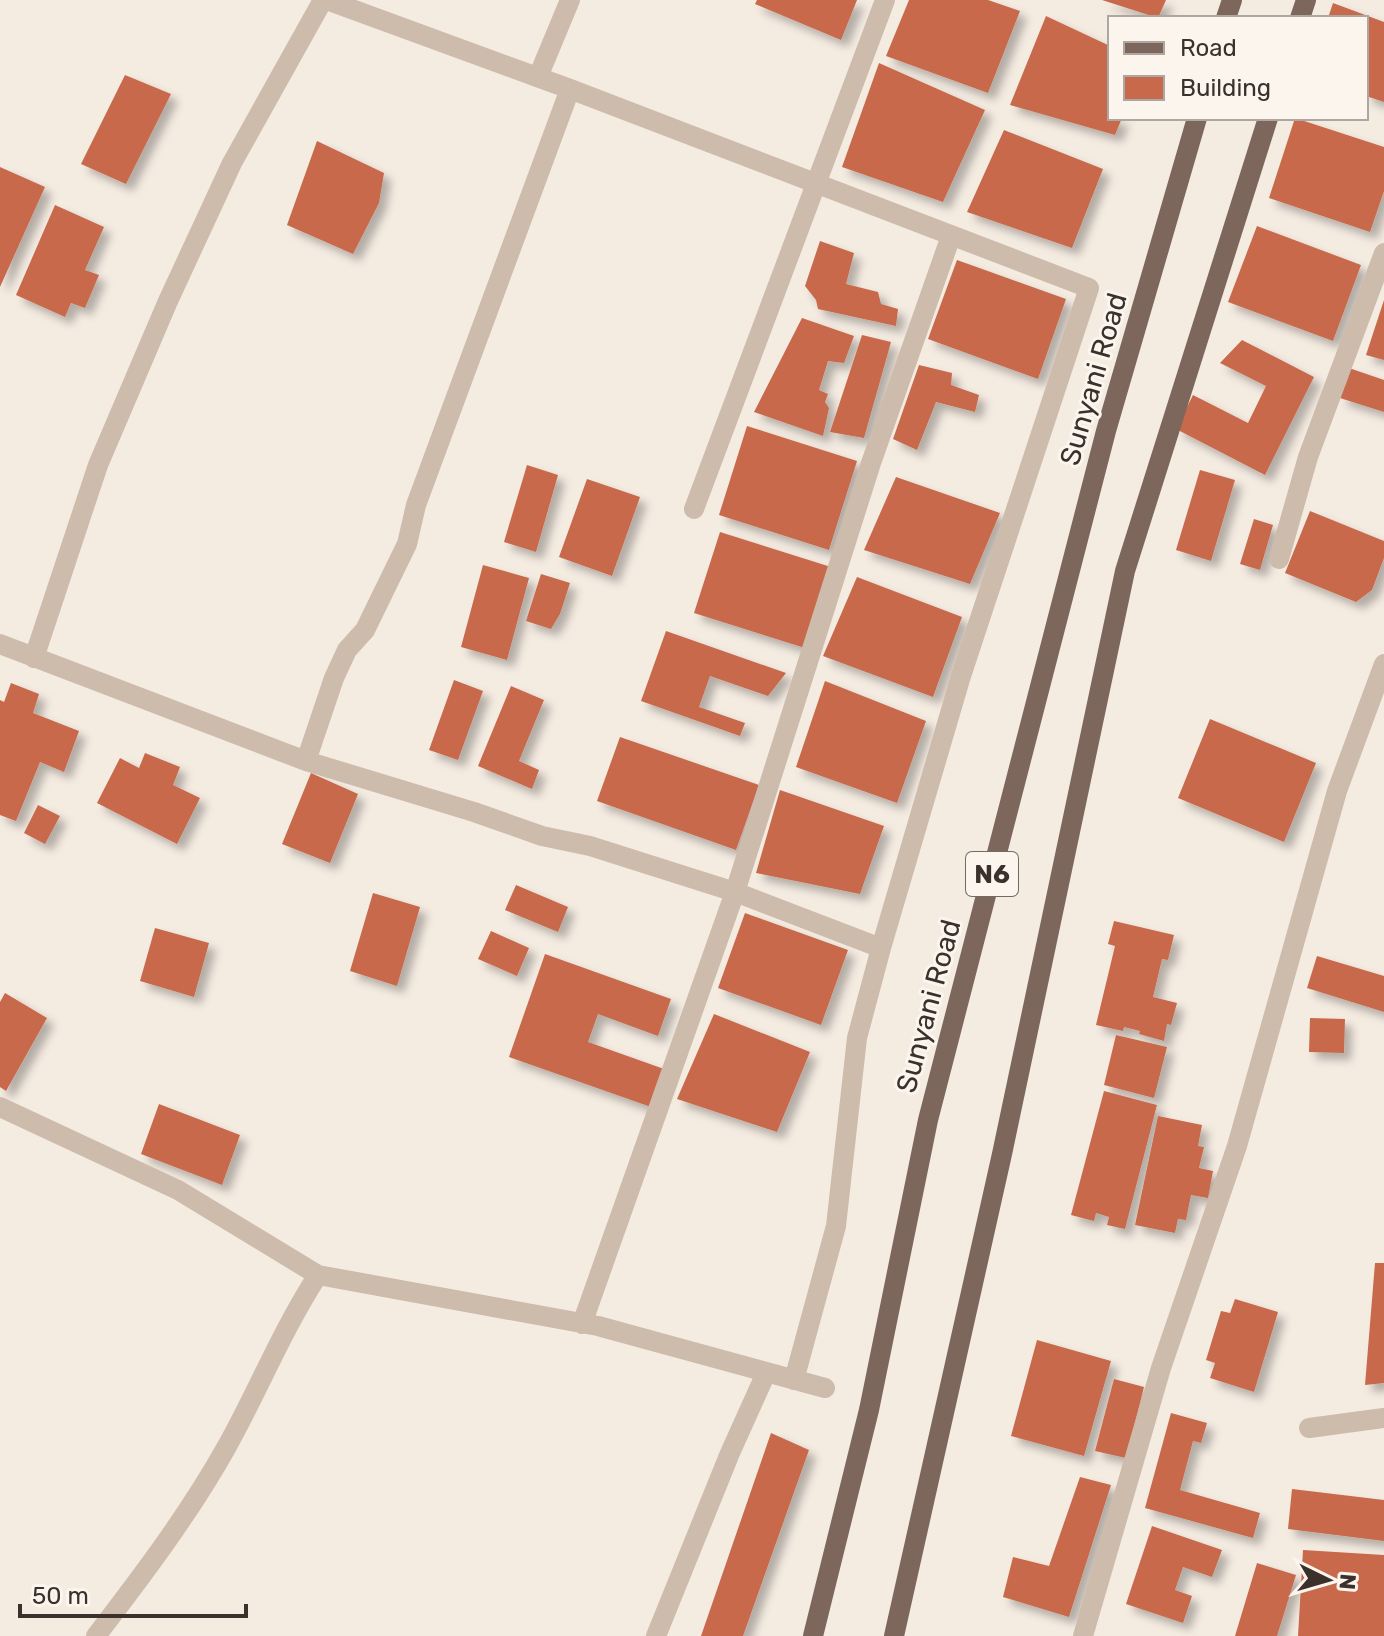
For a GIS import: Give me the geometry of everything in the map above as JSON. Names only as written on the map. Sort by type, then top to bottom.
[{"type":"main road","name":"Sunyani Road","points":[[813,1636],[869,1410],[928,1120],[1106,431],[1196,120]]},
{"type":"main road","name":"N6","points":[[894,1636],[1002,1154],[1125,571],[1267,120]]},
{"type":"street","points":[[34,658],[98,465],[168,301],[232,163],[325,0],[570,89],[1089,288],[961,676],[881,948],[857,1038],[830,1256],[794,1380]]},
{"type":"street","points":[[538,77],[570,0]]},
{"type":"street","points":[[694,509],[885,0]]},
{"type":"street","points":[[306,761],[334,678],[347,650],[365,630],[407,544],[416,505],[570,89]]},
{"type":"street","points":[[582,1324],[735,892],[871,463],[951,236]]},
{"type":"street","points":[[1279,559],[1308,457],[1384,253]]},
{"type":"street","points":[[0,644],[306,761],[542,836],[590,846],[735,892],[881,948]]},
{"type":"street","points":[[1083,1636],[1161,1368],[1237,1146],[1337,791],[1384,664]]},
{"type":"street","points":[[0,1107],[178,1190],[318,1275],[582,1324],[825,1388]]},
{"type":"street","points":[[96,1636],[152,1562],[225,1449],[288,1323],[318,1275]]},
{"type":"street","points":[[656,1636],[718,1481],[766,1373]]},
{"type":"street","points":[[1309,1428],[1384,1418]]},
{"type":"building","points":[[757,0],[857,0],[841,40],[755,4]]},
{"type":"building","points":[[909,0],[988,0],[1020,11],[988,93],[886,56]]},
{"type":"building","points":[[1102,0],[1166,0],[1159,16]]},
{"type":"building","points":[[1333,3],[1368,16],[1329,16]]},
{"type":"building","points":[[1046,16],[1108,45],[1108,120],[1121,120],[1115,135],[1010,105]]},
{"type":"building","points":[[1368,16],[1384,22],[1384,102],[1368,97]]},
{"type":"building","points":[[879,63],[985,110],[943,202],[842,167]]},
{"type":"building","points":[[125,75],[171,94],[126,184],[81,164]]},
{"type":"building","points":[[1294,120],[1384,147],[1384,191],[1370,232],[1269,198]]},
{"type":"building","points":[[1004,130],[1103,169],[1072,248],[967,212]]},
{"type":"building","points":[[317,141],[384,173],[379,203],[353,254],[287,225]]},
{"type":"building","points":[[0,167],[45,187],[0,287]]},
{"type":"building","points":[[55,205],[104,227],[85,270],[99,275],[85,308],[71,303],[65,317],[16,295]]},
{"type":"building","points":[[1257,226],[1361,265],[1333,341],[1228,302]]},
{"type":"building","points":[[820,241],[854,253],[846,284],[878,292],[881,304],[898,309],[896,326],[818,309],[816,300],[805,286]]},
{"type":"building","points":[[957,260],[1066,299],[1038,379],[928,339]]},
{"type":"building","points":[[1384,300],[1384,360],[1366,355]]},
{"type":"building","points":[[802,318],[854,336],[844,363],[828,361],[819,390],[828,394],[825,402],[829,408],[823,436],[754,412]]},
{"type":"building","points":[[862,335],[891,342],[864,438],[830,432]]},
{"type":"building","points":[[1242,340],[1314,377],[1265,475],[1176,429],[1193,395],[1248,423],[1266,386],[1220,363]]},
{"type":"building","points":[[919,365],[952,373],[951,385],[979,395],[975,412],[936,402],[917,450],[893,439]]},
{"type":"building","points":[[1349,368],[1384,380],[1384,412],[1340,398]]},
{"type":"building","points":[[747,426],[857,461],[829,550],[719,515]]},
{"type":"building","points":[[527,465],[558,475],[536,552],[504,542]]},
{"type":"building","points":[[1200,470],[1235,480],[1211,561],[1176,550]]},
{"type":"building","points":[[896,477],[1000,513],[970,584],[864,550]]},
{"type":"building","points":[[587,479],[640,497],[612,576],[559,557]]},
{"type":"building","points":[[1310,511],[1384,541],[1384,558],[1372,590],[1356,602],[1285,573]]},
{"type":"building","points":[[1254,519],[1273,525],[1260,570],[1240,564]]},
{"type":"building","points":[[720,532],[831,567],[805,648],[694,613]]},
{"type":"building","points":[[483,565],[529,578],[507,660],[461,647]]},
{"type":"building","points":[[541,574],[570,583],[560,614],[551,629],[526,621]]},
{"type":"building","points":[[857,577],[962,617],[933,697],[823,656]]},
{"type":"building","points":[[666,631],[786,673],[768,696],[710,676],[699,707],[745,723],[740,736],[641,701]]},
{"type":"building","points":[[454,680],[483,691],[458,760],[429,750]]},
{"type":"building","points":[[825,681],[926,721],[897,803],[796,767]]},
{"type":"building","points":[[11,683],[39,694],[33,713],[79,731],[64,772],[40,762],[16,821],[0,815],[0,700],[4,702]]},
{"type":"building","points":[[511,686],[544,700],[519,761],[539,770],[532,789],[478,766]]},
{"type":"building","points":[[1210,719],[1316,763],[1284,842],[1178,798]]},
{"type":"building","points":[[620,737],[759,785],[736,850],[597,801]]},
{"type":"building","points":[[145,753],[180,767],[173,785],[200,798],[177,844],[97,803],[120,758],[139,768]]},
{"type":"building","points":[[311,773],[358,794],[330,863],[282,844]]},
{"type":"building","points":[[780,790],[884,826],[860,894],[756,873]]},
{"type":"building","points":[[38,805],[60,816],[45,844],[24,833]]},
{"type":"building","points":[[516,885],[568,907],[558,932],[505,910]]},
{"type":"building","points":[[373,893],[420,907],[397,986],[350,971]]},
{"type":"building","points":[[745,913],[848,950],[821,1025],[718,988]]},
{"type":"building","points":[[1114,921],[1174,935],[1168,960],[1162,959],[1153,997],[1177,1003],[1171,1025],[1167,1024],[1164,1041],[1124,1027],[1123,1031],[1096,1025],[1115,946],[1108,944]]},
{"type":"building","points":[[155,928],[209,943],[194,997],[140,981]]},
{"type":"building","points":[[491,931],[529,948],[517,976],[478,959]]},
{"type":"building","points":[[545,954],[671,999],[658,1036],[598,1014],[588,1042],[664,1069],[651,1107],[509,1057]]},
{"type":"building","points":[[1317,956],[1384,976],[1384,1012],[1307,988]]},
{"type":"building","points":[[5,993],[47,1018],[6,1091],[0,1087],[0,1002]]},
{"type":"building","points":[[714,1014],[810,1052],[777,1132],[677,1099]]},
{"type":"building","points":[[1310,1018],[1345,1019],[1344,1053],[1309,1052]]},
{"type":"building","points":[[1116,1035],[1167,1047],[1154,1098],[1104,1085]]},
{"type":"building","points":[[1104,1091],[1157,1105],[1125,1229],[1107,1225],[1109,1217],[1096,1213],[1094,1221],[1071,1215]]},
{"type":"building","points":[[159,1104],[240,1135],[222,1185],[141,1154]]},
{"type":"building","points":[[1158,1116],[1202,1125],[1198,1146],[1204,1147],[1199,1168],[1213,1171],[1208,1198],[1191,1195],[1186,1220],[1178,1219],[1175,1233],[1135,1225]]},
{"type":"building","points":[[1375,1263],[1384,1263],[1384,1383],[1365,1385]]},
{"type":"building","points":[[1235,1299],[1278,1312],[1254,1392],[1210,1378],[1215,1363],[1206,1360],[1221,1311],[1230,1313]]},
{"type":"building","points":[[1037,1340],[1111,1361],[1084,1456],[1011,1436]]},
{"type":"building","points":[[1114,1379],[1144,1387],[1126,1458],[1095,1451]]},
{"type":"building","points":[[1171,1413],[1207,1423],[1201,1443],[1193,1441],[1180,1490],[1260,1513],[1253,1538],[1145,1508]]},
{"type":"building","points":[[771,1433],[809,1450],[743,1636],[701,1636]]},
{"type":"building","points":[[1080,1477],[1111,1485],[1069,1617],[1003,1597],[1013,1557],[1049,1566]]},
{"type":"building","points":[[1292,1489],[1384,1500],[1384,1541],[1288,1529]]},
{"type":"building","points":[[1152,1526],[1222,1550],[1212,1577],[1183,1567],[1175,1590],[1192,1596],[1183,1623],[1126,1604]]},
{"type":"building","points":[[1303,1550],[1384,1555],[1384,1636],[1298,1636]]},
{"type":"building","points":[[1257,1563],[1296,1575],[1277,1636],[1235,1636]]}]
